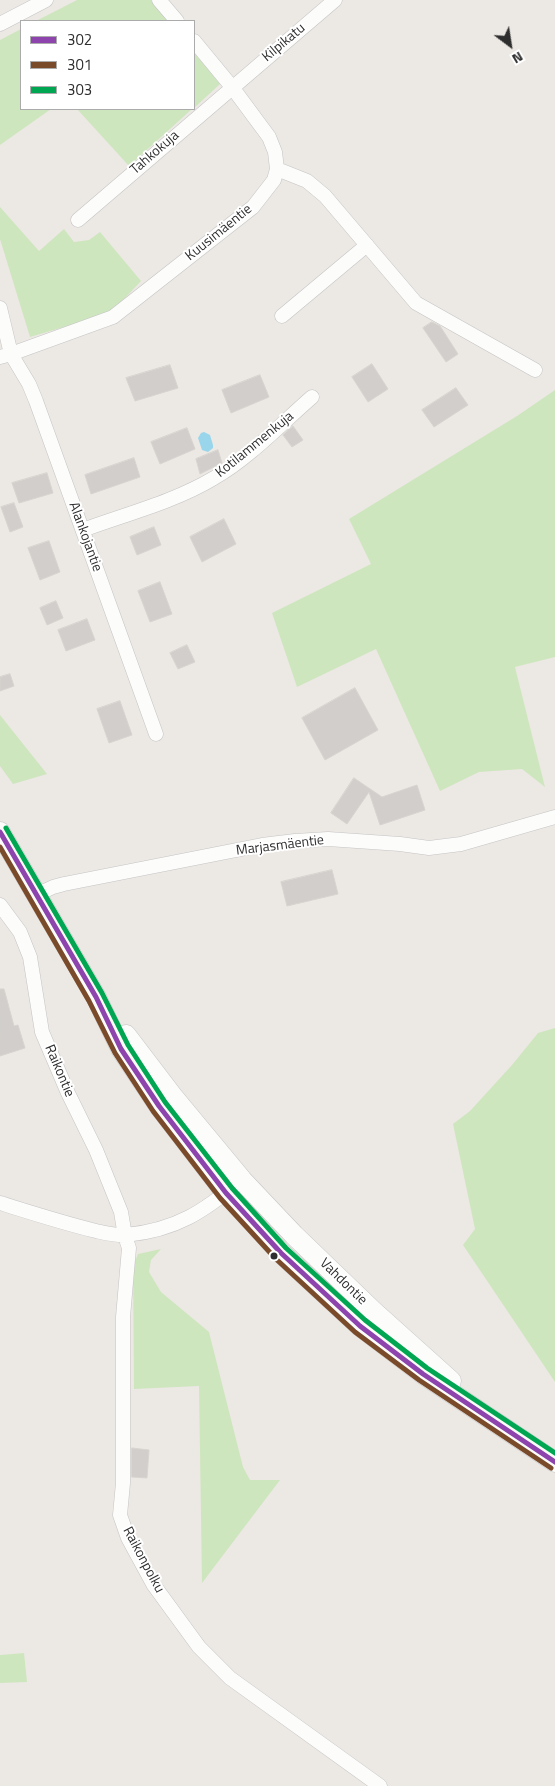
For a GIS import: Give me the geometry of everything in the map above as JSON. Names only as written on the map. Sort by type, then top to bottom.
[{"type":"main road","points":[[0,832],[96,997]]},
{"type":"main road","name":"Vahdontie","points":[[96,997],[174,1098],[242,1180],[294,1235],[373,1311],[493,1419]]},
{"type":"main road","name":"Vahdontie","points":[[96,997],[121,1049],[159,1106],[226,1193],[281,1253],[360,1326],[423,1374],[555,1462]]},
{"type":"street","points":[[0,24],[46,0]]},
{"type":"street","points":[[159,0],[176,20]]},
{"type":"street","name":"Kilpikatu","points":[[232,87],[335,0]]},
{"type":"street","points":[[195,43],[232,87],[269,136],[275,152],[277,169],[307,182],[325,196],[416,303],[535,370]]},
{"type":"street","name":"Tahkokuja","points":[[78,220],[232,87]]},
{"type":"street","name":"Kuusimäentie","points":[[6,356],[113,317],[253,208],[274,180],[277,169]]},
{"type":"street","points":[[282,316],[367,245]]},
{"type":"street","name":"Alankojantie","points":[[0,308],[6,356],[29,384],[36,401],[156,734]]},
{"type":"street","name":"Kotilammenkuja","points":[[83,530],[178,496],[215,478],[240,460],[312,398]]},
{"type":"street","name":"Marjasmäentie","points":[[36,895],[64,884],[262,845],[328,839],[428,848],[461,844],[555,817]]},
{"type":"street","name":"Raikontie","points":[[0,905],[20,932],[30,957],[42,1032],[68,1093],[96,1150],[121,1212],[124,1236]]},
{"type":"street","points":[[0,1203],[67,1224],[124,1236],[164,1228],[180,1222],[206,1209],[242,1180]]},
{"type":"street","name":"Raikonpolku","points":[[124,1236],[130,1248],[124,1316],[123,1483],[120,1514],[128,1538],[154,1584],[199,1647],[230,1678],[380,1786]]},
{"type":"green space","points":[[77,0],[151,0],[167,20],[38,20]]},
{"type":"green space","points":[[20,30],[20,110],[50,110],[0,145],[0,40]]},
{"type":"green space","points":[[195,53],[220,84],[195,107]]},
{"type":"green space","points":[[78,110],[191,110],[129,166]]},
{"type":"green space","points":[[0,207],[39,251],[64,229],[74,242],[89,240],[100,232],[141,281],[111,313],[30,337],[0,239]]},
{"type":"green space","points":[[555,390],[555,657],[515,667],[545,787],[522,769],[479,772],[440,791],[376,649],[297,687],[272,613],[371,564],[349,519],[517,416]]},
{"type":"green space","points":[[0,715],[47,774],[13,784],[0,766]]},
{"type":"green space","points":[[555,1028],[555,1382],[463,1245],[475,1229],[453,1124],[470,1111],[538,1033]]},
{"type":"green space","points":[[161,1249],[151,1260],[149,1272],[161,1292],[209,1332],[243,1467],[250,1480],[280,1480],[202,1583],[199,1386],[134,1389],[133,1266],[138,1254]]},
{"type":"green space","points":[[24,1653],[27,1682],[0,1683],[0,1655]]},
{"type":"water","points":[[204,432],[210,435],[213,445],[213,448],[208,452],[202,450],[198,438]]},
{"type":"building","points":[[432,322],[440,326],[458,354],[446,362],[423,328]]},
{"type":"building","points":[[372,364],[388,389],[368,402],[352,377]]},
{"type":"building","points":[[170,365],[178,388],[135,401],[126,378]]},
{"type":"building","points":[[260,375],[269,397],[231,413],[222,390]]},
{"type":"building","points":[[456,388],[468,405],[434,427],[422,410]]},
{"type":"building","points":[[293,426],[303,440],[292,447],[283,435]]},
{"type":"building","points":[[187,428],[195,449],[160,464],[151,442]]},
{"type":"building","points":[[218,450],[222,463],[200,474],[196,459]]},
{"type":"building","points":[[134,458],[140,477],[91,494],[85,475]]},
{"type":"building","points":[[47,473],[53,493],[19,503],[12,483]]},
{"type":"building","points":[[14,503],[23,527],[10,532],[1,507]]},
{"type":"building","points":[[224,519],[236,544],[202,562],[190,537]]},
{"type":"building","points":[[154,527],[161,545],[137,555],[130,537]]},
{"type":"building","points":[[49,541],[60,572],[40,580],[28,548]]},
{"type":"building","points":[[160,582],[172,614],[150,622],[138,591]]},
{"type":"building","points":[[56,601],[63,618],[47,625],[40,608]]},
{"type":"building","points":[[87,619],[95,640],[66,651],[58,630]]},
{"type":"building","points":[[187,645],[195,662],[178,669],[170,653]]},
{"type":"building","points":[[10,674],[14,686],[0,691],[0,677]]},
{"type":"building","points":[[355,688],[378,730],[325,760],[302,718]]},
{"type":"building","points":[[120,701],[132,735],[109,743],[97,709]]},
{"type":"building","points":[[354,778],[382,797],[417,785],[425,810],[380,825],[369,792],[347,824],[331,813]]},
{"type":"building","points":[[332,870],[338,894],[287,906],[281,882]]},
{"type":"building","points":[[0,989],[4,989],[14,1026],[18,1025],[25,1048],[0,1056]]},
{"type":"building","points":[[132,1448],[149,1450],[147,1478],[132,1477]]},
{"type":"transit line","name":"303","points":[[6,828],[102,993],[128,1045],[165,1102],[232,1188],[286,1248],[365,1320],[427,1368],[555,1453]]},
{"type":"transit line","name":"302","points":[[0,832],[96,997],[121,1049],[159,1106],[226,1193],[281,1253],[360,1326],[423,1374],[555,1462]]},
{"type":"transit line","name":"301","points":[[0,847],[89,1001],[115,1053],[153,1111],[220,1198],[276,1259],[355,1332],[419,1380],[551,1468]]}]
